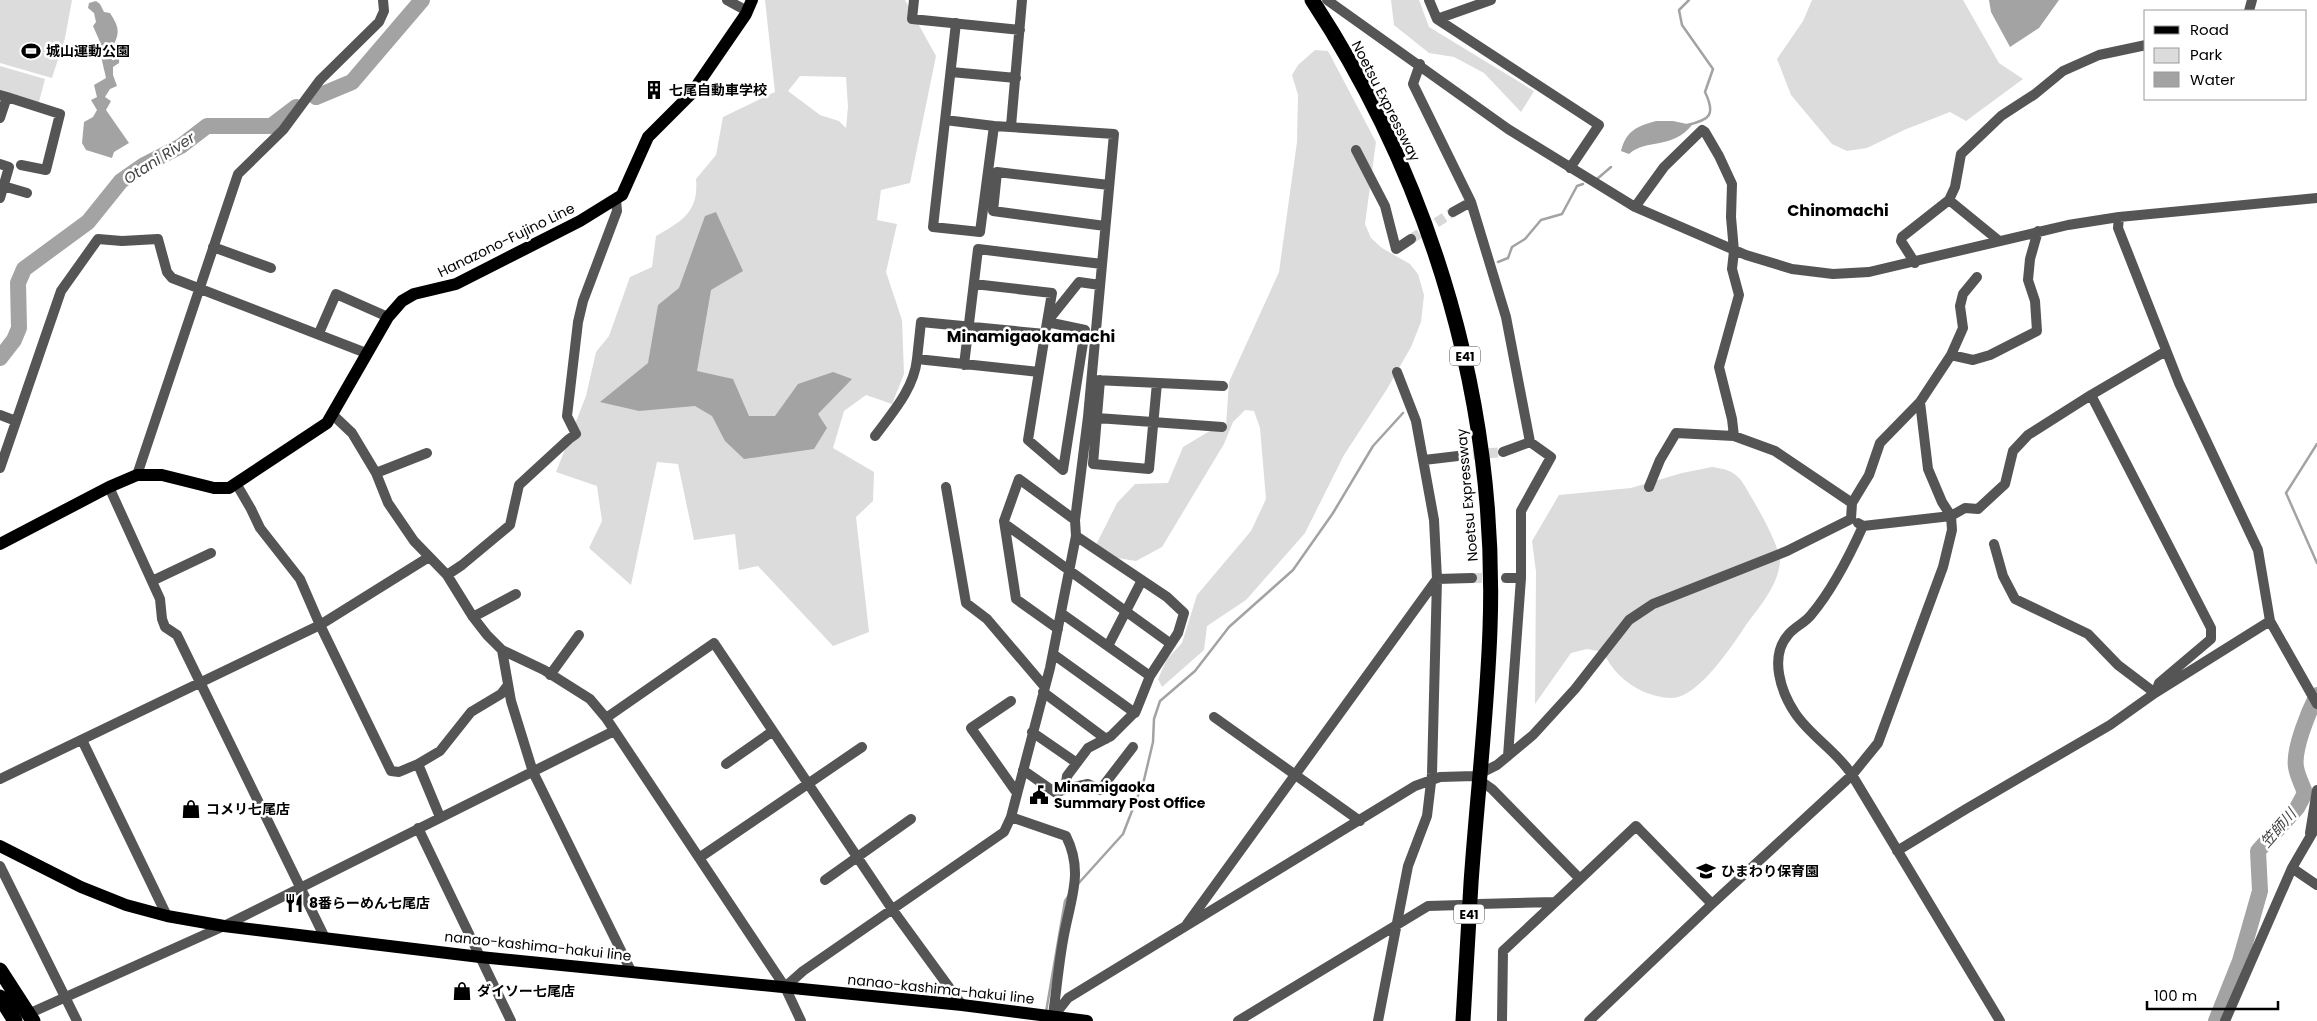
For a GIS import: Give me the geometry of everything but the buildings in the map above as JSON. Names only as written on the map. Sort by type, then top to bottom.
[{"type":"highway","name":"Noetsu Expressway","points":[[1312,0],[1341,48],[1384,127],[1425,222],[1452,307],[1466,362],[1484,463],[1490,571],[1490,627],[1463,1021]]},
{"type":"highway","points":[[0,970],[21,1020]]},
{"type":"highway","points":[[0,997],[21,1020]]},
{"type":"main road","name":"Hanazono-Fujino Line","points":[[237,485],[327,423],[388,317],[402,301],[414,294],[456,284],[546,239],[616,200],[626,187],[648,137],[691,94],[750,5]]},
{"type":"main road","points":[[0,544],[109,487],[137,475],[162,475],[222,489],[237,485]]},
{"type":"main road","name":"nanao-kashima-hakui line","points":[[0,846],[81,887],[126,905],[167,916],[224,926],[480,957],[962,1005],[1087,1021]]},
{"type":"street","points":[[137,475],[238,174],[283,130],[320,80],[379,22],[384,11],[383,0]]},
{"type":"street","points":[[727,0],[750,5]]},
{"type":"street","points":[[914,0],[912,19],[1020,30]]},
{"type":"street","points":[[1012,126],[1022,0]]},
{"type":"street","points":[[1327,0],[1420,64],[1474,106],[1570,168],[1635,207],[1734,251],[1792,269],[1833,274],[1869,272],[2038,231],[2119,217],[2317,198]]},
{"type":"street","points":[[1429,0],[1436,19],[1599,125],[1570,168]]},
{"type":"street","points":[[1436,19],[1490,0]]},
{"type":"street","points":[[956,23],[933,227],[980,232],[994,126]]},
{"type":"street","points":[[1915,262],[1901,241],[1902,237],[1949,200],[1955,187],[1961,154],[2001,116],[2035,94],[2063,72],[2100,55],[2144,45]]},
{"type":"street","points":[[1420,64],[1413,84],[1471,202],[1506,317],[1530,442],[1551,457],[1520,511],[1521,578],[1508,756]]},
{"type":"street","points":[[951,72],[1016,78]]},
{"type":"street","points":[[0,118],[4,96],[60,114],[46,170],[21,165]]},
{"type":"street","points":[[945,120],[994,126],[1114,134],[1100,284],[1096,380],[1097,418],[1093,464],[1149,469],[1157,383]]},
{"type":"street","points":[[1635,207],[1664,167],[1702,130],[1719,156],[1732,184],[1731,217],[1734,251],[1732,269],[1739,296],[1719,367],[1732,419],[1734,436]]},
{"type":"street","points":[[1356,150],[1385,206],[1396,249],[1411,239]]},
{"type":"street","points":[[0,164],[9,167],[2,185],[0,198]]},
{"type":"street","points":[[1106,226],[993,211],[997,172],[1109,185]]},
{"type":"street","points":[[2,185],[28,193]]},
{"type":"street","points":[[446,575],[462,565],[510,525],[519,485],[568,438],[576,434],[567,416],[578,322],[583,300],[617,211],[616,200]]},
{"type":"street","points":[[1949,200],[1998,240]]},
{"type":"street","points":[[1453,212],[1471,202]]},
{"type":"street","points":[[2119,217],[2118,228],[2166,351],[2258,550],[2270,621],[2315,701]]},
{"type":"street","points":[[1951,355],[1973,360],[1990,355],[2037,331],[2034,301],[2028,280],[2030,259],[2038,231]]},
{"type":"street","points":[[1,464],[61,291],[98,239],[122,242],[158,239],[167,272],[172,278],[199,290],[319,333],[366,353]]},
{"type":"street","points":[[213,247],[270,268]]},
{"type":"street","points":[[964,365],[978,249],[1102,264]]},
{"type":"street","points":[[1851,519],[1852,503],[1869,475],[1880,443],[1920,402],[1951,355],[1962,328],[1960,306],[1963,294],[1976,277]]},
{"type":"street","points":[[1047,322],[1079,282],[1100,284]]},
{"type":"street","points":[[974,284],[1068,296]]},
{"type":"street","points":[[319,333],[336,294],[388,317]]},
{"type":"street","points":[[1047,322],[1085,330],[1063,470],[1028,440],[1045,334],[1047,322],[1052,294]]},
{"type":"street","points":[[875,436],[900,404],[916,367],[922,322],[1045,334]]},
{"type":"street","points":[[1851,519],[1863,526],[1951,516],[1966,508],[1978,509],[2004,484],[2013,451],[2028,435],[2166,351]]},
{"type":"street","points":[[917,359],[1039,372]]},
{"type":"street","points":[[1378,1021],[1408,866],[1426,816],[1431,780],[1437,579],[1434,520],[1424,460],[1416,421],[1397,372]]},
{"type":"street","points":[[1096,380],[1223,386]]},
{"type":"street","points":[[785,987],[803,971],[892,908],[1004,832],[1011,817],[1053,654],[1076,536],[1075,520],[1096,380]]},
{"type":"street","points":[[2091,395],[2211,628],[2211,639],[2159,682],[2155,693]]},
{"type":"street","points":[[1589,1021],[1852,775],[1878,742],[1906,671],[1950,545],[1951,516],[1942,502],[1928,469],[1920,402]]},
{"type":"street","points":[[0,415],[16,421]]},
{"type":"street","points":[[333,415],[352,433],[376,473],[388,503],[414,541],[446,575],[473,617],[502,650],[550,675],[590,699],[606,718],[785,987],[800,1021]]},
{"type":"street","points":[[1097,418],[1222,427]]},
{"type":"street","points":[[1649,487],[1660,460],[1676,433],[1734,436],[1775,451],[1852,503]]},
{"type":"street","points":[[1503,452],[1530,442]]},
{"type":"street","points":[[376,473],[427,453]]},
{"type":"street","points":[[1424,460],[1458,456]]},
{"type":"street","points":[[1058,629],[1016,599],[1005,524],[1019,479],[1075,520]]},
{"type":"street","points":[[237,485],[260,528],[300,579],[320,625],[391,771],[399,772],[418,764],[440,751],[471,712],[500,694],[508,685]]},
{"type":"street","points":[[109,487],[160,598],[162,619],[166,627],[178,635],[200,684],[325,938]]},
{"type":"street","points":[[946,487],[966,603],[987,619],[1043,689],[1106,739]]},
{"type":"street","points":[[1047,1016],[1068,998],[1415,786],[1440,777],[1475,776],[1497,765],[1533,735],[1575,689],[1629,620],[1653,604],[1727,573],[1787,551],[1851,519]]},
{"type":"street","points":[[1005,524],[1171,644]]},
{"type":"street","points":[[1863,526],[1847,562],[1810,616],[1786,636],[1777,662],[1787,700],[1796,714],[1822,743],[1844,762],[2000,1021]]},
{"type":"street","points":[[1065,789],[1067,776],[1088,748],[1106,739],[1134,713],[1150,676],[1178,633],[1184,613],[1167,597],[1076,536]]},
{"type":"street","points":[[1994,544],[2003,576],[2015,599],[2088,634],[2118,665],[2155,693]]},
{"type":"street","points":[[152,582],[210,553]]},
{"type":"street","points":[[0,779],[320,625],[429,557]]},
{"type":"street","points":[[1437,579],[1472,578]]},
{"type":"street","points":[[1506,578],[1521,578]]},
{"type":"street","points":[[1185,927],[1437,579]]},
{"type":"street","points":[[1108,646],[1142,580]]},
{"type":"street","points":[[473,617],[516,594]]},
{"type":"street","points":[[1061,613],[1150,676]]},
{"type":"street","points":[[1897,851],[2110,725],[2155,693],[2270,621]]},
{"type":"street","points":[[550,675],[579,635]]},
{"type":"street","points":[[606,718],[714,643],[892,908],[962,1005]]},
{"type":"street","points":[[502,650],[508,685],[533,772],[631,971]]},
{"type":"street","points":[[1053,654],[1134,713]]},
{"type":"street","points":[[1010,701],[970,728],[1017,793]]},
{"type":"street","points":[[1214,717],[1294,776],[1360,821]]},
{"type":"street","points":[[21,1020],[224,926],[614,731]]},
{"type":"street","points":[[726,764],[773,731]]},
{"type":"street","points":[[1032,732],[1076,763]]},
{"type":"street","points":[[82,740],[167,916]]},
{"type":"street","points":[[699,858],[862,747]]},
{"type":"street","points":[[1023,770],[1056,793],[1088,784],[1100,790],[1133,747]]},
{"type":"street","points":[[418,764],[440,817]]},
{"type":"street","points":[[1475,776],[1492,789],[1580,879]]},
{"type":"street","points":[[2310,834],[2317,790]]},
{"type":"street","points":[[1011,817],[1066,836],[1074,852],[1074,889],[1047,1016]]},
{"type":"street","points":[[825,880],[911,819]]},
{"type":"street","points":[[2225,1021],[2292,868],[2310,834],[2317,825]]},
{"type":"street","points":[[1502,1021],[1503,951],[1636,826],[1712,904]]},
{"type":"street","points":[[418,828],[511,1021]]},
{"type":"street","points":[[0,866],[77,1021]]},
{"type":"street","points":[[2292,868],[2317,885]]},
{"type":"street","points":[[1479,904],[1555,902]]},
{"type":"street","points":[[1238,1021],[1428,906],[1460,905]]},
{"type":"green space","name":"城山運動公園","points":[[0,0],[72,0],[65,38],[52,78],[0,63]]},
{"type":"green space","points":[[765,0],[905,0],[936,56],[910,183],[881,190],[877,220],[897,224],[886,272],[902,320],[904,374],[892,404],[866,395],[844,411],[833,448],[874,472],[873,501],[856,517],[869,632],[833,646],[758,566],[739,570],[735,534],[694,540],[678,464],[657,462],[631,585],[589,548],[602,521],[597,486],[556,472],[586,396],[596,352],[609,336],[630,277],[652,267],[656,236],[681,220],[692,208],[695,200],[696,179],[716,155],[723,117],[775,92]],"holes":[[[800,76],[846,77],[848,107],[846,128],[839,121],[820,115],[788,91]]]},
{"type":"green space","points":[[1391,0],[1419,0],[1429,27],[1534,91],[1521,112],[1484,73],[1454,57],[1429,53],[1394,25]]},
{"type":"green space","points":[[1812,0],[1963,0],[1999,63],[2023,79],[1966,121],[1950,112],[1904,130],[1867,148],[1847,151],[1832,144],[1791,95],[1777,59],[1803,21]]},
{"type":"green space","points":[[1315,50],[1328,51],[1376,142],[1365,224],[1371,238],[1382,248],[1410,264],[1418,274],[1424,295],[1421,322],[1411,347],[1387,389],[1344,455],[1305,533],[1246,600],[1207,626],[1204,650],[1162,687],[1158,679],[1167,659],[1182,643],[1197,595],[1251,531],[1266,499],[1260,428],[1254,411],[1245,410],[1233,422],[1224,444],[1162,547],[1136,561],[1106,556],[1096,545],[1117,503],[1135,484],[1168,483],[1183,447],[1208,432],[1226,426],[1229,382],[1279,272],[1297,142],[1298,95],[1292,75],[1298,65]]},
{"type":"green space","points":[[0,66],[45,79],[39,102],[0,90]]},
{"type":"green space","points":[[1712,467],[1728,470],[1742,481],[1770,531],[1780,562],[1772,588],[1724,657],[1704,680],[1693,689],[1682,695],[1668,698],[1642,691],[1619,675],[1603,652],[1587,649],[1571,653],[1535,704],[1536,572],[1532,541],[1559,495],[1631,488],[1682,473]]},
{"type":"water","points":[[1989,0],[2059,0],[2039,28],[2010,47],[1991,12]]},
{"type":"water","points":[[96,1],[104,12],[110,13],[115,21],[118,31],[114,44],[120,47],[119,63],[113,67],[113,75],[117,86],[110,89],[105,97],[111,101],[106,110],[129,143],[114,152],[112,158],[86,150],[82,143],[84,122],[93,117],[97,110],[91,100],[97,97],[94,85],[106,78],[100,52],[95,51],[100,42],[93,26],[96,22],[94,13],[88,8],[89,3]]},
{"type":"water","points":[[1656,121],[1673,121],[1692,125],[1684,133],[1668,141],[1644,146],[1629,154],[1621,151],[1623,144],[1633,130]]},
{"type":"water","points":[[716,212],[743,271],[711,290],[697,371],[733,379],[749,416],[775,416],[798,384],[833,372],[852,379],[818,414],[827,428],[814,449],[744,459],[725,441],[712,416],[695,406],[639,411],[600,402],[648,363],[658,305],[679,288],[705,216]]},
{"type":"waterway","name":"Otani River","points":[[316,97],[352,82],[422,0]]},
{"type":"waterway","points":[[1687,125],[1701,121],[1709,115],[1710,106],[1705,92],[1713,69],[1682,25],[1679,10],[1689,0]]},
{"type":"waterway","name":"Otani River","points":[[0,358],[14,340],[19,328],[18,283],[24,269],[88,222],[121,181],[144,165],[181,146],[207,126],[271,126],[296,107]]},
{"type":"waterway","points":[[1597,179],[1611,167]]},
{"type":"waterway","points":[[1498,262],[1508,258],[1512,247],[1525,239],[1541,220],[1562,214],[1577,186],[1583,184]]},
{"type":"waterway","points":[[1077,885],[1123,834],[1144,780],[1153,742],[1154,719],[1160,701],[1195,671],[1229,627],[1293,570],[1333,513],[1373,446],[1403,413]]},
{"type":"waterway","points":[[2317,444],[2286,493],[2317,563]]},
{"type":"waterway","name":"笠師川","points":[[2216,1021],[2240,961],[2260,891],[2258,851],[2297,808],[2305,793],[2297,773],[2297,750],[2302,730],[2317,695]]},
{"type":"waterway","points":[[1046,1012],[1065,901],[1069,895]]},
{"type":"tunnel","points":[[1411,239],[1453,212]]},
{"type":"tunnel","points":[[1458,456],[1503,452]]},
{"type":"tunnel","points":[[1472,578],[1506,578]]},
{"type":"place","name":"城山運動公園","points":[[31,51]]},
{"type":"place","name":"七尾自動車学校","points":[[654,90]]},
{"type":"place","name":"Minamigaoka Summary Post Office","points":[[1039,795]]},
{"type":"place","name":"コメリ七尾店","points":[[191,809]]},
{"type":"place","name":"ひまわり保育園","points":[[1706,871]]},
{"type":"place","name":"8番らーめん七尾店","points":[[294,903]]},
{"type":"place","name":"ダイソー七尾店","points":[[462,991]]},
{"type":"district","name":"Chinomachi","points":[[1838,210]]},
{"type":"district","name":"Minamigaokamachi","points":[[1031,336]]}]
